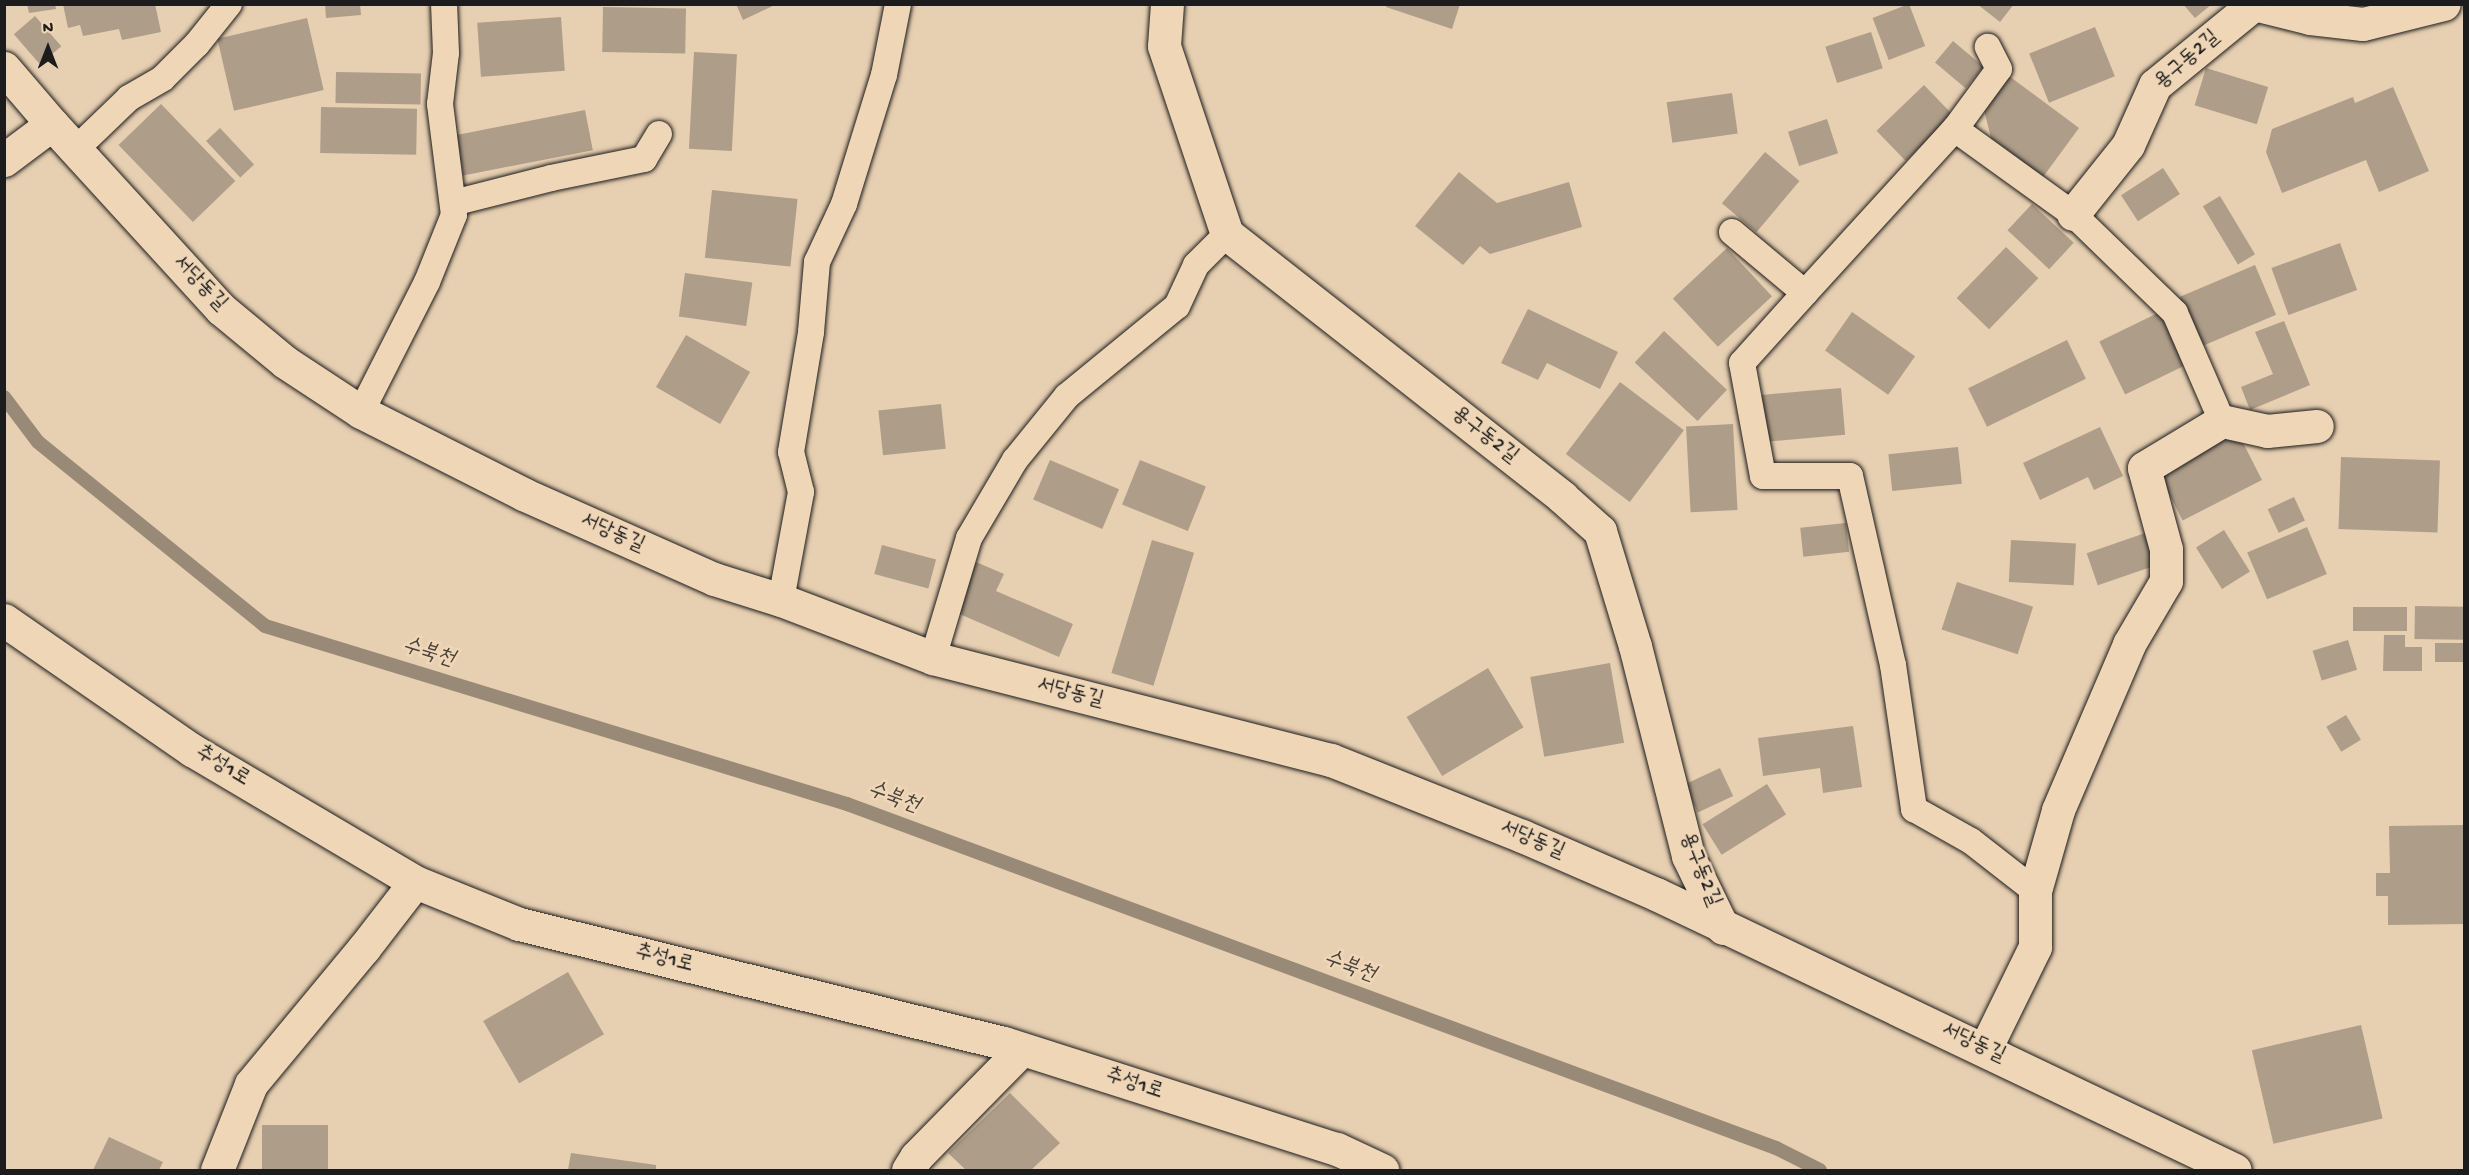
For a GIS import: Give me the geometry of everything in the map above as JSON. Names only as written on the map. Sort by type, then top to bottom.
[{"type":"street","points":[[1167,4],[1164,46],[1227,234]]},
{"type":"street","name":"용구동2길","points":[[2073,214],[2128,145],[2155,85],[2254,4],[2310,18],[2363,24],[2444,4]]},
{"type":"street","name":"서당동길","points":[[4,68],[75,150],[221,309],[285,362],[361,412],[533,499],[714,579],[781,600],[933,658],[1331,760],[1522,836],[1656,894],[1723,928],[1985,1049],[2141,1128],[2235,1170]]},
{"type":"street","points":[[4,160],[52,124]]},
{"type":"street","name":"용구동2길","points":[[1227,234],[1562,497],[1600,531],[1635,646],[1688,856],[1723,928]]},
{"type":"street","points":[[1985,1049],[2035,947],[2035,891],[2058,810],[2129,644],[2166,581],[2166,549],[2144,468],[2222,421],[2267,431],[2317,426]]},
{"type":"street","name":"추성1로","points":[[4,620],[192,750],[415,882],[519,924],[1022,1049],[1337,1149],[1382,1170]]},
{"type":"street","points":[[218,1170],[251,1084],[364,948],[415,882]]},
{"type":"street","points":[[908,1170],[916,1157],[1022,1049]]},
{"type":"lane","points":[[75,150],[129,98],[164,78],[197,44],[229,4]]},
{"type":"lane","points":[[361,412],[427,282],[454,216],[440,104],[446,53],[444,4]]},
{"type":"lane","points":[[781,600],[801,492],[791,452],[811,332],[817,262],[844,204],[884,75],[898,4]]},
{"type":"lane","points":[[1988,47],[1999,69],[1955,129],[1742,363],[1763,477],[1850,477],[1893,665],[1914,809],[1971,841],[2035,891]]},
{"type":"lane","points":[[1955,129],[2073,214],[2175,313],[2222,421]]},
{"type":"lane","points":[[453,203],[551,178],[644,159],[659,134]]},
{"type":"lane","points":[[1732,232],[1804,293]]},
{"type":"lane","points":[[933,658],[969,538],[1015,460],[1067,396],[1177,306],[1196,265],[1227,234]]},
{"type":"building","points":[[27,4],[55,4],[56,9],[29,13]]},
{"type":"building","points":[[63,4],[155,4],[161,32],[122,40],[119,29],[83,36],[80,25],[68,28]]},
{"type":"building","points":[[325,4],[360,4],[361,15],[326,18]]},
{"type":"building","points":[[736,4],[777,4],[743,20]]},
{"type":"building","points":[[1387,4],[1460,4],[1452,29],[1386,7]]},
{"type":"building","points":[[1909,4],[1925,46],[1889,60],[1873,18]]},
{"type":"building","points":[[1977,4],[2014,4],[2000,22]]},
{"type":"building","points":[[2183,4],[2212,4],[2195,18]]},
{"type":"building","points":[[603,7],[686,8],[685,53],[602,52]]},
{"type":"building","points":[[35,16],[61,46],[40,65],[14,34]]},
{"type":"building","points":[[561,17],[565,71],[481,77],[477,23]]},
{"type":"building","points":[[307,18],[324,90],[234,111],[217,39]]},
{"type":"building","points":[[2095,27],[2115,76],[2049,103],[2029,54]]},
{"type":"building","points":[[1871,32],[1883,68],[1837,83],[1825,47]]},
{"type":"building","points":[[1953,41],[1984,67],[1966,88],[1935,62]]},
{"type":"building","points":[[694,52],[737,54],[732,151],[689,149]]},
{"type":"building","points":[[2206,68],[2268,87],[2257,124],[2195,105]]},
{"type":"building","points":[[336,72],[421,73],[420,104],[335,103]]},
{"type":"building","points":[[2009,76],[2079,128],[2043,177],[1991,138],[1984,110]]},
{"type":"building","points":[[1924,85],[1953,115],[1906,161],[1877,131]]},
{"type":"building","points":[[2393,87],[2429,171],[2379,192],[2366,160],[2282,193],[2266,152],[2272,129],[2353,97],[2355,103]]},
{"type":"building","points":[[1732,93],[1738,134],[1672,143],[1667,102]]},
{"type":"building","points":[[161,104],[235,181],[193,222],[119,145]]},
{"type":"building","points":[[321,107],[417,109],[416,155],[320,153]]},
{"type":"building","points":[[585,110],[593,150],[463,175],[455,135]]},
{"type":"building","points":[[1827,119],[1838,153],[1799,166],[1788,132]]},
{"type":"building","points":[[220,128],[254,165],[240,178],[206,141]]},
{"type":"building","points":[[1765,152],[1799,181],[1756,232],[1722,203]]},
{"type":"building","points":[[2163,168],[2180,194],[2138,221],[2121,195]]},
{"type":"building","points":[[1459,172],[1497,203],[1569,182],[1582,227],[1490,254],[1480,246],[1463,265],[1415,226]]},
{"type":"building","points":[[712,190],[798,199],[790,267],[705,258]]},
{"type":"building","points":[[2220,196],[2255,254],[2238,265],[2203,206]]},
{"type":"building","points":[[2032,204],[2074,243],[2049,269],[2007,230]]},
{"type":"building","points":[[2340,243],[2357,290],[2289,315],[2271,268]]},
{"type":"building","points":[[2006,247],[2038,278],[1989,329],[1957,298]]},
{"type":"building","points":[[1727,248],[1772,296],[1718,347],[1673,298]]},
{"type":"building","points":[[2255,265],[2276,315],[2201,347],[2180,297]]},
{"type":"building","points":[[685,273],[752,282],[746,326],[679,317]]},
{"type":"building","points":[[1528,309],[1618,352],[1600,389],[1547,363],[1538,380],[1501,363]]},
{"type":"building","points":[[2164,310],[2190,363],[2125,395],[2099,342]]},
{"type":"building","points":[[1852,312],[1915,356],[1888,395],[1825,351]]},
{"type":"building","points":[[2284,321],[2310,385],[2250,410],[2241,387],[2273,374],[2255,332]]},
{"type":"building","points":[[1664,331],[1727,390],[1698,421],[1635,362]]},
{"type":"building","points":[[686,335],[750,372],[720,424],[656,387]]},
{"type":"building","points":[[2067,340],[2086,379],[1987,427],[1968,388]]},
{"type":"building","points":[[1620,382],[1684,430],[1630,502],[1566,454]]},
{"type":"building","points":[[1841,388],[1845,435],[1763,442],[1759,395]]},
{"type":"building","points":[[941,404],[946,449],[883,455],[878,411]]},
{"type":"building","points":[[1733,424],[1738,510],[1691,512],[1686,426]]},
{"type":"building","points":[[2100,427],[2123,476],[2094,490],[2088,477],[2040,500],[2023,463]]},
{"type":"building","points":[[2237,431],[2262,480],[2183,520],[2158,471]]},
{"type":"building","points":[[1958,447],[1962,484],[1892,491],[1888,454]]},
{"type":"building","points":[[2341,457],[2440,460],[2437,532],[2338,529]]},
{"type":"building","points":[[1050,460],[1119,489],[1102,529],[1033,500]]},
{"type":"building","points":[[1140,460],[1206,487],[1188,531],[1122,505]]},
{"type":"building","points":[[2294,497],[2305,521],[2279,533],[2268,509]]},
{"type":"building","points":[[1846,523],[1849,552],[1803,557],[1800,528]]},
{"type":"building","points":[[2307,527],[2327,574],[2267,599],[2247,552]]},
{"type":"building","points":[[2224,530],[2250,572],[2222,589],[2196,547]]},
{"type":"building","points":[[2151,531],[2162,563],[2098,585],[2087,553]]},
{"type":"building","points":[[1152,540],[1194,553],[1153,686],[1111,673]]},
{"type":"building","points":[[2011,540],[2076,543],[2074,585],[2009,582]]},
{"type":"building","points":[[882,545],[936,559],[928,588],[874,574]]},
{"type":"building","points":[[976,562],[1004,574],[996,591],[1073,624],[1059,657],[955,612]]},
{"type":"building","points":[[1957,582],[2033,607],[2018,654],[1942,630]]},
{"type":"building","points":[[2415,606],[2464,607],[2463,640],[2414,639]]},
{"type":"building","points":[[2353,607],[2407,607],[2407,631],[2353,631]]},
{"type":"building","points":[[2384,635],[2405,635],[2405,647],[2422,647],[2422,671],[2383,671]]},
{"type":"building","points":[[2348,640],[2357,670],[2322,680],[2313,651]]},
{"type":"building","points":[[2435,643],[2464,643],[2464,662],[2435,662]]},
{"type":"building","points":[[1610,663],[1624,743],[1544,757],[1530,677]]},
{"type":"building","points":[[1488,668],[1524,727],[1442,776],[1407,717]]},
{"type":"building","points":[[2346,715],[2361,740],[2341,752],[2326,727]]},
{"type":"building","points":[[1853,726],[1862,787],[1823,793],[1820,768],[1763,776],[1758,738]]},
{"type":"building","points":[[1720,768],[1733,796],[1698,813],[1685,784]]},
{"type":"building","points":[[1767,784],[1786,815],[1722,855],[1703,824]]},
{"type":"building","points":[[2464,825],[2464,924],[2388,925],[2388,896],[2376,896],[2376,873],[2390,873],[2389,826]]},
{"type":"building","points":[[568,972],[604,1034],[519,1083],[483,1021]]},
{"type":"building","points":[[2361,1025],[2383,1119],[2273,1144],[2252,1050]]},
{"type":"building","points":[[1010,1093],[1060,1143],[1031,1170],[966,1170],[948,1153]]},
{"type":"building","points":[[262,1125],[328,1125],[328,1170],[262,1170]]},
{"type":"building","points":[[109,1137],[163,1162],[159,1170],[93,1170]]},
{"type":"building","points":[[571,1153],[656,1165],[656,1170],[568,1170]]},
{"type":"waterway","name":"수북천","points":[[4,397],[38,442],[265,626],[847,804],[1776,1148],[1820,1170]]}]
